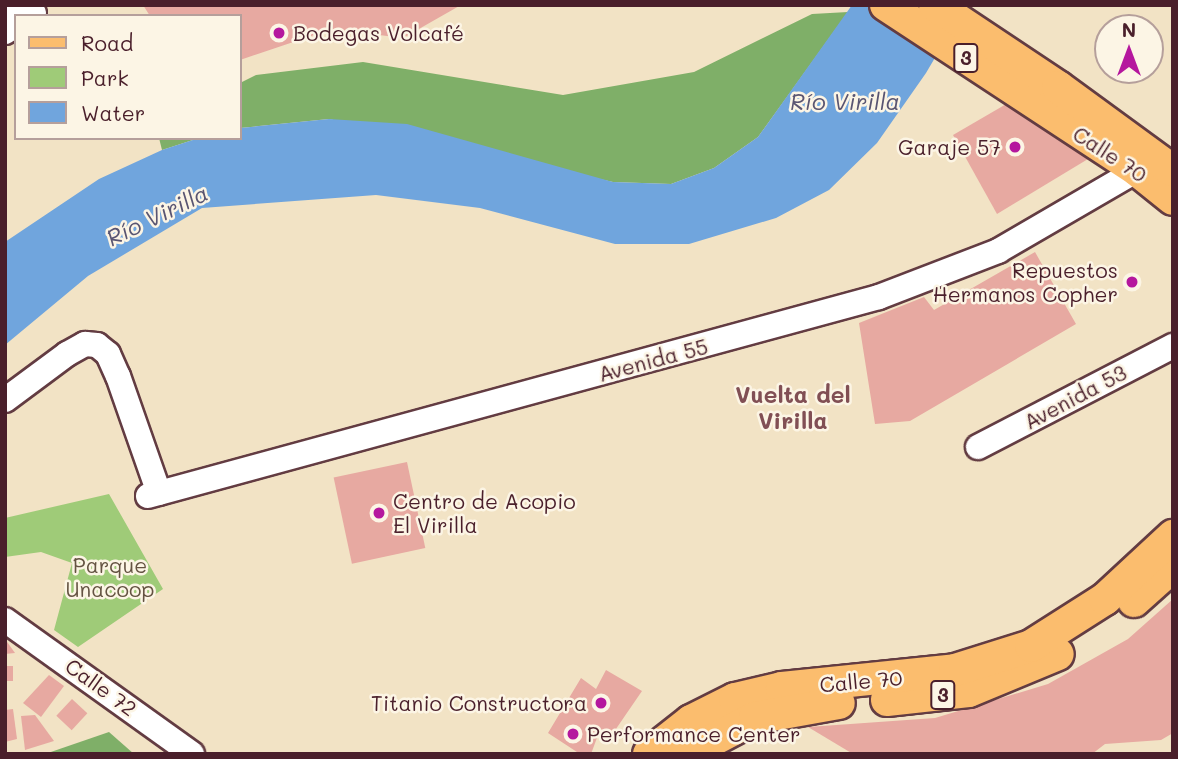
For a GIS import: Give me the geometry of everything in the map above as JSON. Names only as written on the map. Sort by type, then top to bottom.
[{"type":"main road","name":"3","points":[[886,5],[1052,99]]},
{"type":"main road","name":"3","points":[[935,5],[1052,99]]},
{"type":"main road","name":"Calle 70","points":[[1052,99],[1173,198]]},
{"type":"main road","name":"Calle 70","points":[[1052,99],[1173,171]]},
{"type":"main road","name":"Calle 70","points":[[649,754],[691,721],[735,699],[782,688],[955,670],[1031,646],[1105,599],[1173,536]]},
{"type":"main road","name":"Calle 70","points":[[686,754],[755,718],[821,706],[969,691],[1010,678],[1081,642],[1173,566]]},
{"type":"street","points":[[5,11],[24,14]]},
{"type":"street","name":"Avenida 55","points":[[5,400],[67,354],[85,344],[97,345],[108,354],[118,376],[153,494],[879,297],[998,251],[1138,170]]},
{"type":"street","name":"Avenida 53","points":[[978,447],[1173,346]]},
{"type":"street","name":"Calle 72","points":[[7,621],[192,754]]},
{"type":"green space","points":[[848,12],[758,137],[714,168],[671,184],[613,182],[329,119],[242,128],[242,82],[256,75],[363,62],[563,95],[694,72],[812,14]]},
{"type":"green space","points":[[160,140],[193,140],[162,150]]},
{"type":"green space","name":"Parque Unacoop","points":[[109,494],[163,589],[78,647],[54,630],[72,563],[41,552],[5,557],[5,518]]},
{"type":"green space","points":[[109,732],[134,754],[45,754]]},
{"type":"water","name":"Río Virilla","points":[[852,5],[966,5],[926,73],[877,143],[829,190],[776,218],[689,244],[615,244],[480,208],[376,195],[202,208],[88,276],[5,345],[5,242],[99,179],[162,150],[193,140],[242,140],[242,128],[329,119],[407,124],[613,182],[671,184],[714,168],[758,137]]},
{"type":"building","name":"Bodegas Volcafé","points":[[143,5],[461,5],[403,38],[332,29],[242,59],[242,14],[149,14]]},
{"type":"building","name":"Garaje 57","points":[[1008,103],[1088,159],[997,214],[953,135]]},
{"type":"building","points":[[1035,252],[1076,324],[910,421],[875,424],[859,323],[924,297],[934,310]]},
{"type":"building","name":"Centro de Acopio El Virilla","points":[[407,462],[425,548],[352,564],[334,478]]},
{"type":"building","points":[[1173,599],[1173,733],[1161,740],[1105,744],[1092,754],[853,754],[808,727],[935,718],[1048,684],[1128,639]]},
{"type":"building","points":[[5,639],[15,653],[5,654]]},
{"type":"building","points":[[5,666],[13,666],[13,681],[5,681]]},
{"type":"building","name":"Titanio Constructora","points":[[606,670],[642,691],[607,742],[598,735],[591,754],[580,754],[548,733],[581,678],[596,689]]},
{"type":"building","points":[[49,675],[64,686],[41,717],[23,703]]},
{"type":"building","points":[[72,699],[87,713],[72,730],[56,716]]},
{"type":"building","points":[[13,709],[17,739],[5,742],[5,710]]},
{"type":"building","points":[[35,715],[54,741],[25,750],[21,716]]},
{"type":"place","name":"Bodegas Volcafé","points":[[279,33]]},
{"type":"place","name":"Garaje 57","points":[[1015,147]]},
{"type":"place","name":"Repuestos Hermanos Copher","points":[[1132,282]]},
{"type":"place","name":"Centro de Acopio El Virilla","points":[[379,513]]},
{"type":"place","name":"Titanio Constructora","points":[[601,703]]},
{"type":"place","name":"Performance Center","points":[[573,734]]},
{"type":"district","name":"Vuelta del Virilla","points":[[793,407]]}]
